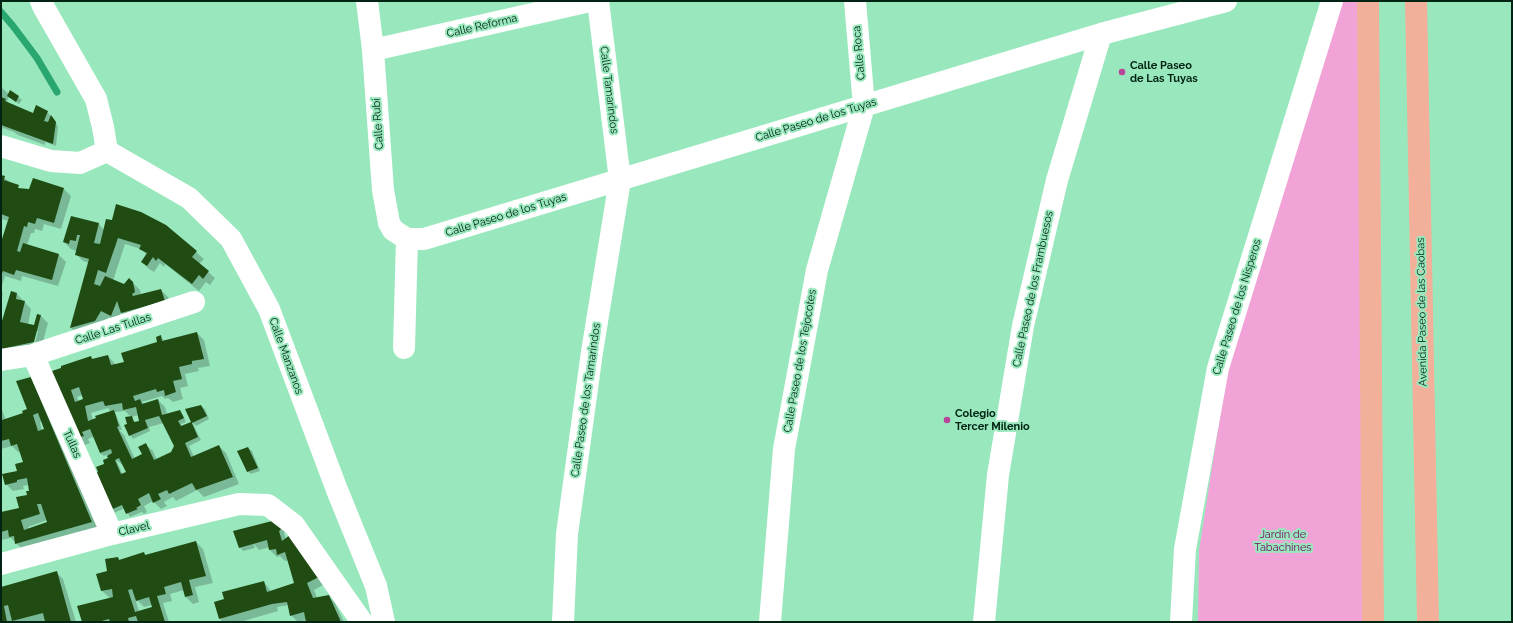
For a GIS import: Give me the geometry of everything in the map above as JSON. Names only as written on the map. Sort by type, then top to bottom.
[{"type":"main road","points":[[1368,1],[1373,622]]},
{"type":"main road","name":"Avenida Paseo de las Caobas","points":[[1416,1],[1428,622]]},
{"type":"street","points":[[1,146],[51,161],[80,163],[107,150],[96,99],[42,6],[41,1]]},
{"type":"street","name":"Calle Rubí","points":[[367,1],[373,50],[382,190],[389,223],[393,230],[407,239]]},
{"type":"street","name":"Calle Reforma","points":[[373,50],[590,1]]},
{"type":"street","name":"Calle Tamarindos","points":[[598,1],[620,180]]},
{"type":"street","name":"Calle Roca","points":[[855,1],[864,106]]},
{"type":"street","name":"Calle Paseo de los Tuyas","points":[[407,239],[424,239],[620,180],[1101,34],[1175,7],[1226,1]]},
{"type":"street","name":"Calle Paseo de los Nísperos","points":[[1181,622],[1185,549],[1218,368],[1332,1]]},
{"type":"street","name":"Calle Paseo de los Frambuesos","points":[[984,622],[998,475],[1023,326],[1058,180],[1101,34]]},
{"type":"street","name":"Calle Paseo de los Tejocotes","points":[[770,622],[784,449],[788,425],[817,270],[864,106]]},
{"type":"street","name":"Calle Manzanos","points":[[107,150],[189,198],[231,239],[269,309],[337,490],[376,586],[384,622]]},
{"type":"street","name":"Calle Paseo de los Tamarindos","points":[[563,622],[568,526],[592,352],[620,180]]},
{"type":"street","points":[[404,348],[407,239]]},
{"type":"street","name":"Calle Las Tullas","points":[[1,360],[33,355],[194,302]]},
{"type":"street","name":"Tullas","points":[[33,355],[112,534]]},
{"type":"street","name":"Clavel","points":[[1,564],[112,534],[239,504],[268,506],[294,525],[362,622]]},
{"type":"green space","name":"Jardín de Tabachines","points":[[1339,1],[1360,1],[1364,622],[1198,622],[1199,551],[1227,371]]},
{"type":"building","points":[[10,90],[19,96],[16,102],[7,96]]},
{"type":"building","points":[[1,97],[6,99],[5,101],[33,113],[36,105],[48,111],[44,121],[48,122],[51,115],[56,122],[53,144],[1,125]]},
{"type":"building","points":[[1,175],[5,176],[4,180],[19,185],[18,188],[29,189],[33,178],[64,188],[54,223],[37,218],[35,224],[28,222],[27,227],[24,226],[17,251],[20,252],[23,243],[59,254],[52,280],[16,270],[14,275],[3,271],[1,276],[1,242],[9,217],[1,214]]},
{"type":"building","points":[[116,204],[141,212],[166,225],[197,251],[192,257],[209,271],[203,279],[199,275],[192,284],[158,258],[156,261],[153,257],[147,266],[141,262],[147,253],[139,249],[141,245],[118,238],[106,273],[98,270],[94,284],[100,286],[105,276],[124,284],[129,278],[133,282],[135,292],[132,294],[133,296],[161,289],[165,301],[121,313],[117,301],[111,316],[101,311],[95,321],[70,328],[89,259],[75,255],[80,235],[77,235],[76,241],[70,240],[69,244],[63,242],[71,216],[99,223],[94,243],[100,244],[106,219],[112,220]]},
{"type":"building","points":[[11,291],[17,293],[16,299],[25,301],[20,322],[34,325],[37,314],[41,315],[34,342],[1,349],[1,324]]},
{"type":"building","points":[[197,332],[204,359],[192,361],[192,364],[179,367],[182,379],[173,381],[176,392],[165,396],[164,390],[157,392],[156,389],[133,396],[135,401],[140,399],[142,404],[158,399],[162,415],[180,410],[184,418],[178,421],[181,426],[191,422],[185,409],[201,405],[207,416],[192,423],[198,437],[185,443],[191,457],[219,445],[233,477],[196,490],[192,483],[169,494],[167,490],[158,494],[161,499],[153,503],[149,493],[138,499],[141,505],[136,508],[138,509],[126,514],[122,505],[108,511],[93,474],[98,472],[96,467],[104,464],[103,460],[108,458],[107,456],[112,453],[111,449],[100,453],[90,429],[82,432],[84,436],[77,438],[49,372],[61,368],[61,366],[91,356],[92,359],[108,355],[111,365],[124,362],[121,353],[157,342],[156,337],[161,335],[162,341]],"holes":[[[79,387],[83,399],[75,402],[71,390]],[[103,401],[105,406],[122,403],[123,410],[136,407],[139,421],[134,422],[132,416],[125,417],[127,424],[124,425],[129,436],[148,428],[145,420],[159,416],[174,446],[171,452],[154,460],[146,443],[138,447],[142,454],[132,459],[117,427],[119,426],[114,410],[95,416],[96,418],[88,421],[85,406]],[[119,458],[126,472],[121,474],[115,460]]]},
{"type":"building","points":[[31,377],[92,522],[15,544],[14,536],[9,537],[8,530],[1,532],[1,512],[19,508],[16,497],[27,495],[26,491],[29,491],[27,478],[5,485],[2,474],[17,471],[15,464],[23,462],[17,444],[11,446],[9,439],[1,441],[1,417],[2,420],[23,413],[22,411],[27,409],[16,381]],"holes":[[[38,413],[44,429],[38,431],[33,415]],[[37,504],[41,504],[47,522],[24,530],[21,520],[40,514]]]},
{"type":"building","points":[[248,447],[258,468],[247,472],[237,451]]},
{"type":"building","points":[[276,520],[284,527],[279,531],[282,541],[290,535],[319,577],[307,583],[313,598],[329,595],[341,622],[306,622],[304,612],[290,616],[287,602],[272,604],[219,619],[214,602],[224,599],[222,592],[264,581],[267,592],[294,583],[285,552],[277,555],[276,549],[269,550],[267,540],[239,548],[233,531]]},
{"type":"building","points":[[196,541],[206,576],[189,580],[193,595],[185,597],[181,582],[164,587],[166,594],[157,596],[165,622],[138,622],[136,616],[128,618],[129,622],[110,622],[109,619],[98,622],[82,622],[77,606],[113,597],[112,589],[101,591],[96,574],[107,571],[105,559],[118,557],[119,560],[144,552],[145,555]],"holes":[[[132,589],[136,601],[149,597],[152,607],[135,612],[128,590]]]},
{"type":"building","points":[[57,571],[71,622],[45,622],[43,613],[12,621],[8,605],[4,606],[7,622],[1,622],[1,587]]},
{"type":"waterway","points":[[1,12],[37,58],[57,92]]},
{"type":"place","name":"Calle Paseo de Las Tuyas","points":[[1122,72]]},
{"type":"place","name":"Colegio Tercer Milenio","points":[[947,420]]}]
